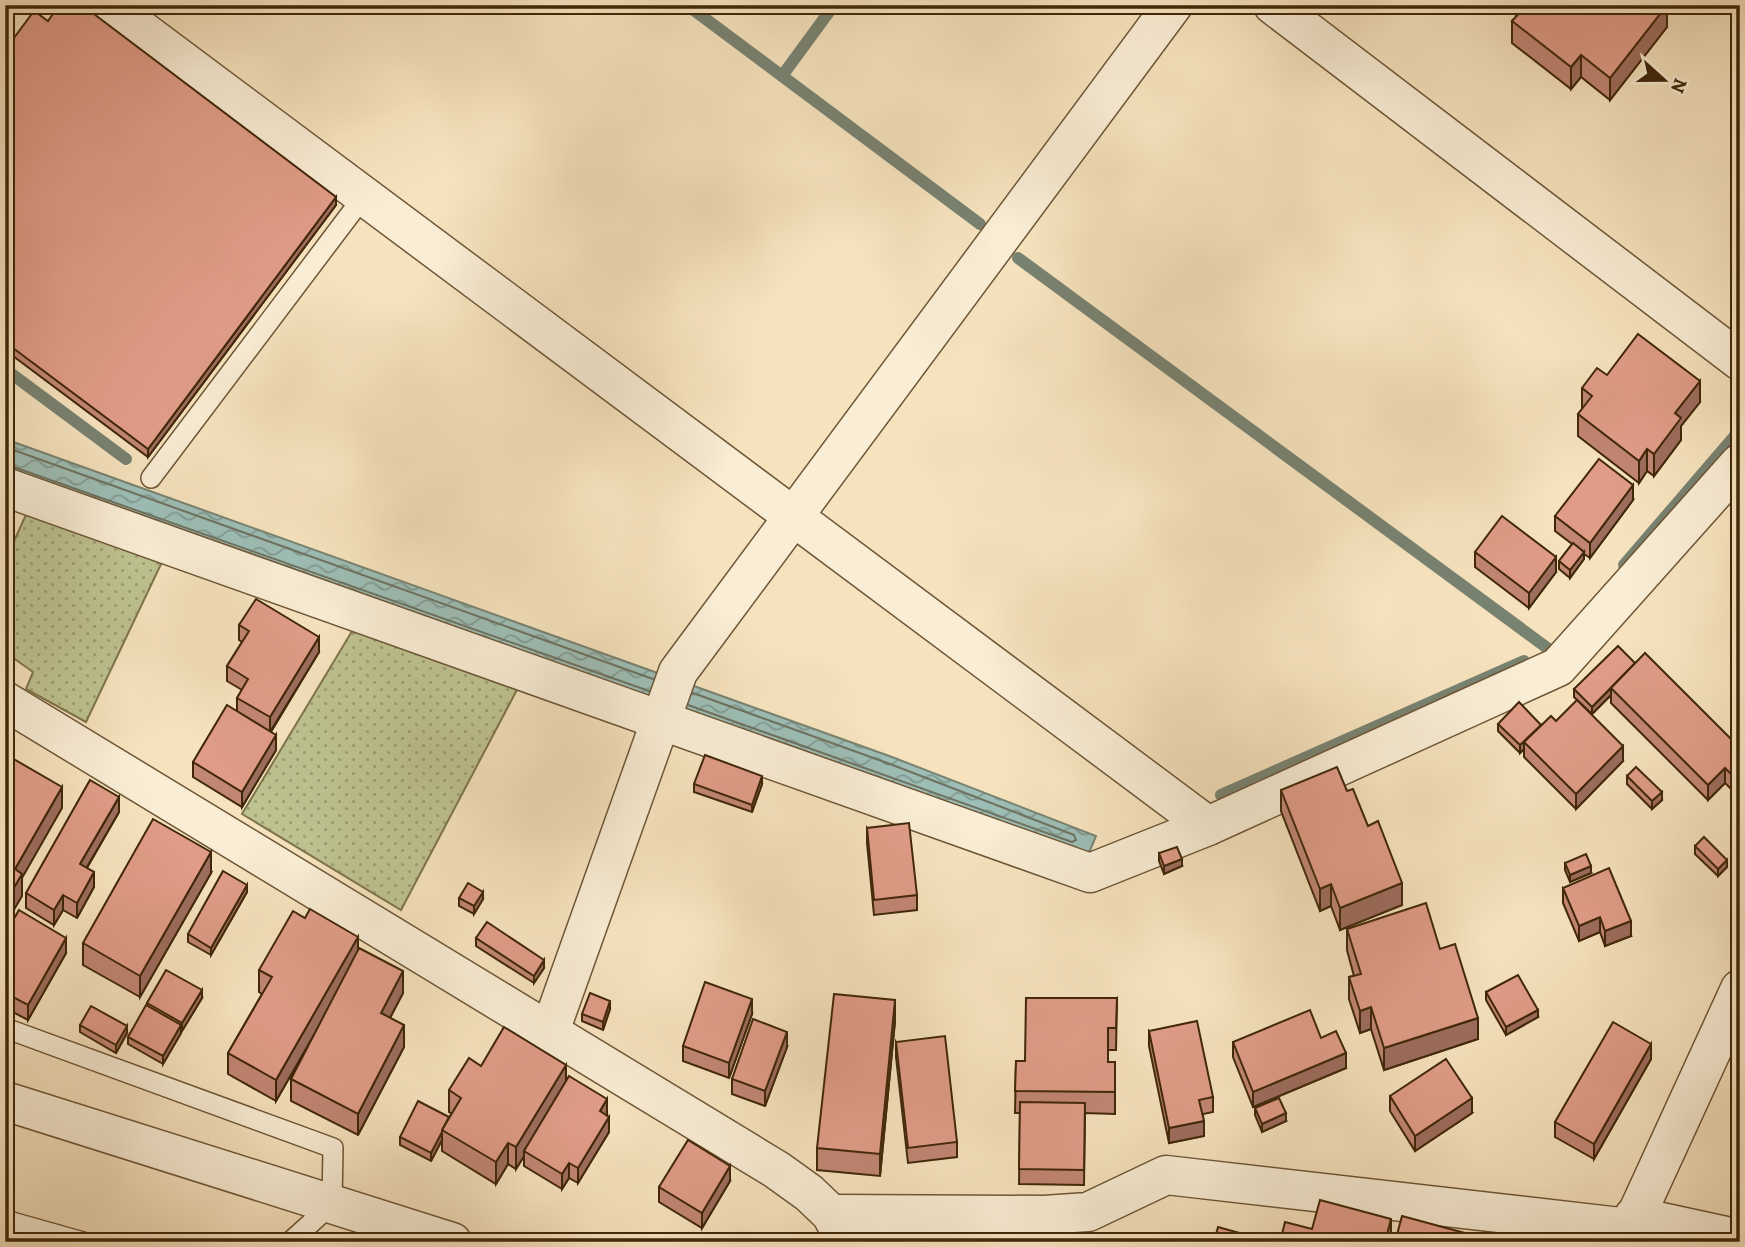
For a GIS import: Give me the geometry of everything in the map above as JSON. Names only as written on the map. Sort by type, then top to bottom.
[{"type":"street","points":[[108,5],[1208,826]]},
{"type":"street","points":[[551,1031],[678,672],[1172,5]]},
{"type":"street","points":[[1273,5],[1740,361]]},
{"type":"street","points":[[5,487],[662,715],[1090,873],[1208,826],[1558,667],[1740,463]]},
{"type":"street","points":[[5,701],[777,1170],[809,1194],[838,1228],[1088,1212],[1166,1175],[1629,1229],[1740,1239]]},
{"type":"street","points":[[1629,1229],[1740,989]]},
{"type":"street","points":[[5,1101],[446,1241]]},
{"type":"lane","points":[[151,478],[364,196]]},
{"type":"lane","points":[[5,1028],[333,1148],[332,1204],[289,1242]]},
{"type":"lane","points":[[5,1220],[83,1242]]},
{"type":"green space","points":[[29,508],[162,562],[86,722],[26,689],[33,672],[5,652],[5,561]]},
{"type":"green space","points":[[354,628],[520,684],[401,910],[242,814]]},
{"type":"water","points":[[5,439],[892,757],[1096,836],[1088,855],[5,470]]},
{"type":"building","points":[[59,5],[82,5],[336,197],[148,449],[5,342],[5,50],[34,11],[48,21]]},
{"type":"building","points":[[1518,5],[1667,5],[1610,78],[1581,55],[1571,67],[1512,21],[1523,9]]},
{"type":"building","points":[[1638,334],[1700,381],[1675,413],[1681,418],[1654,454],[1647,449],[1639,461],[1578,414],[1592,396],[1582,388],[1597,368],[1607,375]]},
{"type":"building","points":[[1599,459],[1633,485],[1590,543],[1555,516]]},
{"type":"building","points":[[1502,516],[1556,557],[1529,593],[1475,552]]},
{"type":"building","points":[[1573,543],[1584,552],[1570,570],[1559,561]]},
{"type":"building","points":[[256,599],[319,637],[270,717],[237,698],[248,679],[227,666],[249,631],[239,625]]},
{"type":"building","points":[[1618,646],[1635,663],[1592,707],[1574,689]]},
{"type":"building","points":[[1645,653],[1740,748],[1740,769],[1733,776],[1725,768],[1708,785],[1611,688]]},
{"type":"building","points":[[1577,700],[1623,746],[1576,794],[1524,742],[1551,716],[1556,721]]},
{"type":"building","points":[[1519,702],[1541,725],[1520,745],[1498,724]]},
{"type":"building","points":[[227,705],[276,735],[242,792],[193,762]]},
{"type":"building","points":[[5,754],[62,787],[15,869],[22,874],[5,903]]},
{"type":"building","points":[[705,755],[762,776],[752,805],[694,784]]},
{"type":"building","points":[[1337,767],[1347,791],[1353,789],[1368,826],[1378,821],[1402,883],[1340,908],[1331,884],[1320,889],[1281,790]]},
{"type":"building","points":[[1636,767],[1662,792],[1652,801],[1627,776]]},
{"type":"building","points":[[90,780],[119,797],[80,864],[94,872],[77,903],[63,895],[54,910],[26,893]]},
{"type":"building","points":[[153,819],[211,852],[140,976],[83,943]]},
{"type":"building","points":[[909,823],[917,895],[874,900],[867,828]]},
{"type":"building","points":[[1704,837],[1727,860],[1718,869],[1695,846]]},
{"type":"building","points":[[1177,847],[1182,859],[1164,866],[1159,853]]},
{"type":"building","points":[[1586,854],[1591,866],[1570,875],[1565,863]]},
{"type":"building","points":[[1609,868],[1631,921],[1605,931],[1600,917],[1579,926],[1563,888]]},
{"type":"building","points":[[223,871],[247,885],[211,948],[188,934]]},
{"type":"building","points":[[468,883],[483,892],[474,906],[459,898]]},
{"type":"building","points":[[1426,903],[1440,949],[1455,944],[1478,1018],[1384,1048],[1371,1007],[1360,1011],[1349,977],[1361,974],[1347,929]]},
{"type":"building","points":[[310,909],[358,937],[276,1080],[228,1053],[272,977],[259,970],[293,911],[305,918]]},
{"type":"building","points":[[19,910],[66,938],[28,1005],[5,993],[5,934]]},
{"type":"building","points":[[487,922],[544,960],[534,976],[476,938]]},
{"type":"building","points":[[359,948],[403,971],[381,1013],[404,1025],[358,1114],[291,1079]]},
{"type":"building","points":[[166,970],[202,990],[182,1023],[147,1003]]},
{"type":"building","points":[[1518,975],[1538,1010],[1506,1027],[1486,992]]},
{"type":"building","points":[[705,982],[752,999],[729,1063],[683,1046]]},
{"type":"building","points":[[590,993],[610,1001],[603,1022],[582,1014]]},
{"type":"building","points":[[834,994],[895,1000],[880,1154],[817,1148]]},
{"type":"building","points":[[1026,998],[1117,998],[1116,1028],[1108,1028],[1108,1062],[1115,1062],[1115,1092],[1015,1091],[1016,1061],[1025,1061]]},
{"type":"building","points":[[146,1005],[181,1025],[163,1056],[128,1037]]},
{"type":"building","points":[[91,1006],[127,1026],[116,1045],[80,1025]]},
{"type":"building","points":[[1310,1010],[1321,1038],[1336,1031],[1346,1053],[1253,1092],[1233,1042]]},
{"type":"building","points":[[753,1019],[787,1032],[765,1091],[732,1079]]},
{"type":"building","points":[[1197,1021],[1213,1097],[1199,1100],[1204,1121],[1169,1128],[1149,1031]]},
{"type":"building","points":[[1613,1022],[1651,1044],[1594,1144],[1555,1122]]},
{"type":"building","points":[[504,1027],[566,1065],[516,1147],[508,1143],[496,1162],[442,1130],[461,1098],[449,1090],[469,1058],[481,1066]]},
{"type":"building","points":[[945,1036],[957,1142],[908,1148],[896,1042]]},
{"type":"building","points":[[1446,1059],[1472,1098],[1415,1136],[1390,1096]]},
{"type":"building","points":[[569,1076],[607,1099],[600,1111],[609,1117],[578,1168],[569,1163],[562,1174],[524,1151]]},
{"type":"building","points":[[1279,1098],[1286,1113],[1262,1124],[1255,1108]]},
{"type":"building","points":[[418,1101],[449,1117],[431,1153],[400,1137]]},
{"type":"building","points":[[1020,1102],[1085,1103],[1084,1170],[1019,1169]]},
{"type":"building","points":[[688,1140],[730,1166],[702,1213],[659,1187]]},
{"type":"building","points":[[1320,1200],[1391,1219],[1385,1242],[1280,1242],[1285,1222],[1312,1229]]},
{"type":"building","points":[[1402,1216],[1498,1242],[1395,1242]]},
{"type":"building","points":[[1218,1227],[1272,1242],[1214,1242]]},
{"type":"building","points":[[1198,1237],[1214,1241],[1214,1242],[1196,1242]]},
{"type":"waterway","points":[[687,5],[980,224]]},
{"type":"waterway","points":[[782,76],[834,5]]},
{"type":"waterway","points":[[1018,258],[1550,650]]},
{"type":"waterway","points":[[5,369],[126,459]]},
{"type":"waterway","points":[[1624,565],[1740,430]]},
{"type":"waterway","points":[[1221,795],[1524,661]]}]
